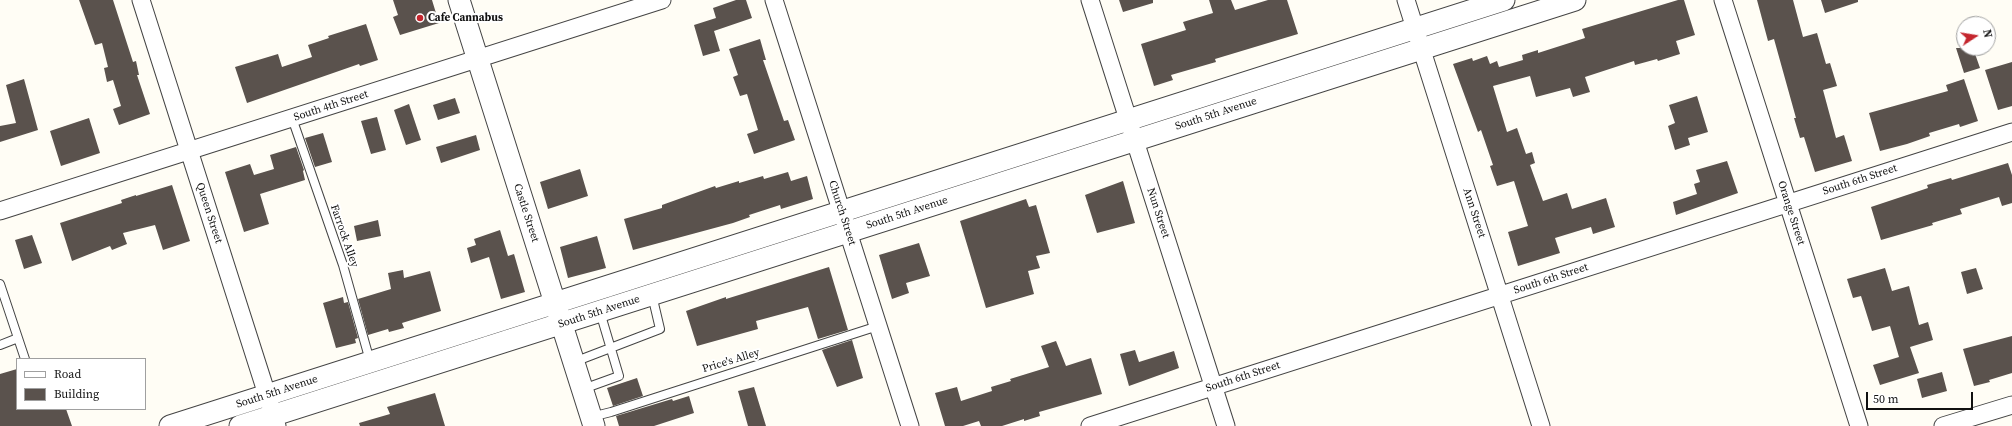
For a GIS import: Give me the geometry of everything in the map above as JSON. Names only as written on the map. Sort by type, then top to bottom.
[{"type":"street","name":"Queen Street","points":[[142,0],[275,421]]},
{"type":"street","name":"Castle Street","points":[[458,0],[593,421]]},
{"type":"street","name":"South 4th Street","points":[[0,211],[662,0]]},
{"type":"street","name":"Church Street","points":[[774,0],[910,426]]},
{"type":"street","name":"Nun Street","points":[[1090,0],[1226,426]]},
{"type":"street","name":"Ann Street","points":[[1406,0],[1541,426]]},
{"type":"street","name":"South 5th Avenue","points":[[170,426],[1504,0]]},
{"type":"street","name":"South 5th Avenue","points":[[240,426],[275,421],[561,323],[1575,0]]},
{"type":"street","name":"Orange Street","points":[[1723,0],[1859,426]]},
{"type":"street","name":"South 6th Street","points":[[1090,426],[2012,132]]},
{"type":"street","points":[[1944,426],[2012,405]]},
{"type":"lane","name":"Farrock Alley","points":[[292,118],[343,265],[370,362]]},
{"type":"lane","points":[[0,284],[25,358]]},
{"type":"lane","points":[[574,362],[660,328],[652,295]]},
{"type":"lane","points":[[583,389],[619,376],[600,311]]},
{"type":"lane","name":"Price's Alley","points":[[593,421],[610,412],[878,326]]},
{"type":"lane","points":[[0,345],[18,338]]},
{"type":"building","points":[[79,0],[113,0],[133,62],[136,61],[139,75],[137,75],[150,114],[119,125],[113,109],[121,106],[113,80],[107,82],[104,68],[108,67],[102,43],[95,45]]},
{"type":"building","points":[[393,0],[432,0],[439,23],[400,35],[393,17],[398,15]]},
{"type":"building","points":[[736,0],[746,0],[752,18],[714,31],[720,51],[703,56],[694,25],[716,18],[713,8]]},
{"type":"building","points":[[1119,0],[1153,0],[1153,3],[1123,12]]},
{"type":"building","points":[[1209,0],[1231,0],[1235,10],[1268,0],[1287,0],[1298,34],[1215,59],[1216,62],[1171,75],[1173,80],[1154,86],[1141,44],[1186,30],[1183,22],[1213,13]]},
{"type":"building","points":[[1678,0],[1684,0],[1695,35],[1676,41],[1680,54],[1658,61],[1657,59],[1635,65],[1634,61],[1585,77],[1590,92],[1573,97],[1570,88],[1536,97],[1530,76],[1493,86],[1507,132],[1517,128],[1526,154],[1532,152],[1535,163],[1530,165],[1543,201],[1567,193],[1572,209],[1606,198],[1615,227],[1593,234],[1591,227],[1555,238],[1560,253],[1518,266],[1508,232],[1528,226],[1514,181],[1497,186],[1490,166],[1493,165],[1481,130],[1478,132],[1453,64],[1472,58],[1473,61],[1487,56],[1490,64],[1497,61],[1499,67],[1523,60],[1522,55],[1538,50],[1538,53],[1585,38],[1582,29]]},
{"type":"building","points":[[1757,0],[1793,0],[1803,37],[1817,33],[1826,64],[1830,63],[1837,86],[1823,90],[1836,138],[1844,135],[1852,161],[1815,172],[1804,137],[1800,138],[1794,118],[1796,118],[1774,39],[1768,41]]},
{"type":"building","points":[[1821,0],[1858,0],[1858,2],[1825,13]]},
{"type":"building","points":[[366,24],[378,60],[360,66],[359,64],[247,103],[235,67],[278,54],[282,67],[312,57],[308,45],[329,38],[328,36]]},
{"type":"building","points":[[760,39],[766,60],[763,60],[784,121],[788,120],[795,140],[754,154],[747,134],[758,130],[747,94],[740,96],[733,77],[738,75],[729,49]]},
{"type":"building","points":[[1959,56],[1976,56],[1980,68],[1964,73]]},
{"type":"building","points":[[2012,62],[2012,106],[1998,110],[1985,70]]},
{"type":"building","points":[[24,79],[38,130],[0,142],[0,126],[16,123],[6,85]]},
{"type":"building","points":[[1964,79],[1978,121],[1960,127],[1959,124],[1929,133],[1930,136],[1880,151],[1869,113],[1948,91],[1946,85]]},
{"type":"building","points":[[1697,96],[1708,132],[1688,138],[1690,145],[1675,150],[1668,126],[1675,123],[1669,105]]},
{"type":"building","points":[[455,98],[460,113],[438,120],[433,105]]},
{"type":"building","points":[[409,104],[421,140],[406,145],[394,110]]},
{"type":"building","points":[[377,117],[386,150],[371,154],[361,121]]},
{"type":"building","points":[[89,118],[100,153],[61,166],[50,131]]},
{"type":"building","points":[[323,133],[332,162],[315,167],[305,138]]},
{"type":"building","points":[[476,135],[480,150],[441,163],[436,147]]},
{"type":"building","points":[[296,147],[304,170],[305,180],[260,194],[269,224],[244,232],[225,172],[250,164],[254,175],[274,169],[270,155]]},
{"type":"building","points":[[1727,161],[1738,193],[1676,215],[1673,202],[1697,194],[1694,184],[1700,182],[1696,170]]},
{"type":"building","points":[[2008,163],[2012,175],[2012,203],[2002,206],[1999,197],[1960,209],[1962,214],[1932,223],[1933,225],[1881,240],[1871,207],[1928,188],[1927,185],[1951,178],[1952,180]]},
{"type":"building","points":[[580,169],[588,196],[548,209],[540,182]]},
{"type":"building","points":[[788,172],[791,181],[807,176],[813,199],[781,209],[780,205],[749,215],[750,217],[733,223],[633,250],[624,219],[662,208],[662,205],[715,186],[716,188],[763,176],[764,179]]},
{"type":"building","points":[[1123,181],[1135,223],[1097,233],[1085,195]]},
{"type":"building","points":[[172,185],[190,241],[163,250],[155,225],[123,233],[127,244],[112,250],[110,246],[72,261],[60,223],[122,203],[121,200]]},
{"type":"building","points":[[1026,199],[1029,207],[1036,205],[1050,253],[1036,256],[1040,268],[1028,271],[1034,294],[986,308],[960,221]]},
{"type":"building","points":[[378,220],[381,236],[357,241],[354,226]]},
{"type":"building","points":[[500,230],[508,256],[514,254],[525,292],[501,299],[489,257],[471,263],[467,248],[476,245],[474,239]]},
{"type":"building","points":[[32,235],[42,263],[24,269],[15,240]]},
{"type":"building","points":[[597,236],[606,268],[568,278],[560,247]]},
{"type":"building","points":[[919,243],[930,276],[906,283],[909,293],[892,299],[879,255]]},
{"type":"building","points":[[829,267],[848,330],[818,339],[808,307],[756,321],[758,329],[697,346],[686,311],[726,297],[726,299]]},
{"type":"building","points":[[1885,268],[1892,291],[1909,286],[1919,325],[1928,322],[1933,340],[1910,347],[1919,373],[1880,385],[1873,365],[1899,357],[1890,326],[1872,331],[1861,296],[1853,298],[1847,279]]},
{"type":"building","points":[[1976,268],[1983,289],[1967,294],[1961,272]]},
{"type":"building","points":[[403,270],[404,278],[430,271],[441,311],[402,323],[404,328],[389,332],[388,329],[368,335],[358,299],[391,289],[388,273]]},
{"type":"building","points":[[343,297],[344,303],[348,302],[358,338],[355,339],[356,343],[336,348],[323,303]]},
{"type":"building","points":[[2012,336],[2012,373],[1989,380],[1990,382],[1974,386],[1963,349]]},
{"type":"building","points":[[852,340],[863,378],[837,387],[822,350]]},
{"type":"building","points":[[1056,341],[1066,366],[1091,358],[1102,394],[1039,412],[1040,416],[1002,426],[981,426],[979,421],[963,426],[945,426],[935,393],[957,387],[961,401],[992,391],[991,387],[1011,381],[1010,379],[1049,367],[1041,346]]},
{"type":"building","points":[[1135,350],[1139,362],[1174,351],[1179,368],[1129,386],[1120,354]]},
{"type":"building","points":[[16,369],[16,410],[66,410],[72,426],[0,426],[0,374]]},
{"type":"building","points":[[1942,372],[1947,391],[1922,398],[1917,379]]},
{"type":"building","points":[[637,378],[643,396],[613,406],[607,388]]},
{"type":"building","points":[[754,387],[766,426],[748,426],[738,391]]},
{"type":"building","points":[[435,393],[445,426],[360,426],[359,423],[390,414],[387,407]]},
{"type":"building","points":[[689,396],[694,413],[654,426],[619,426],[616,416],[672,399],[673,401]]},
{"type":"place","name":"Cafe Cannabus","points":[[420,18]]}]
